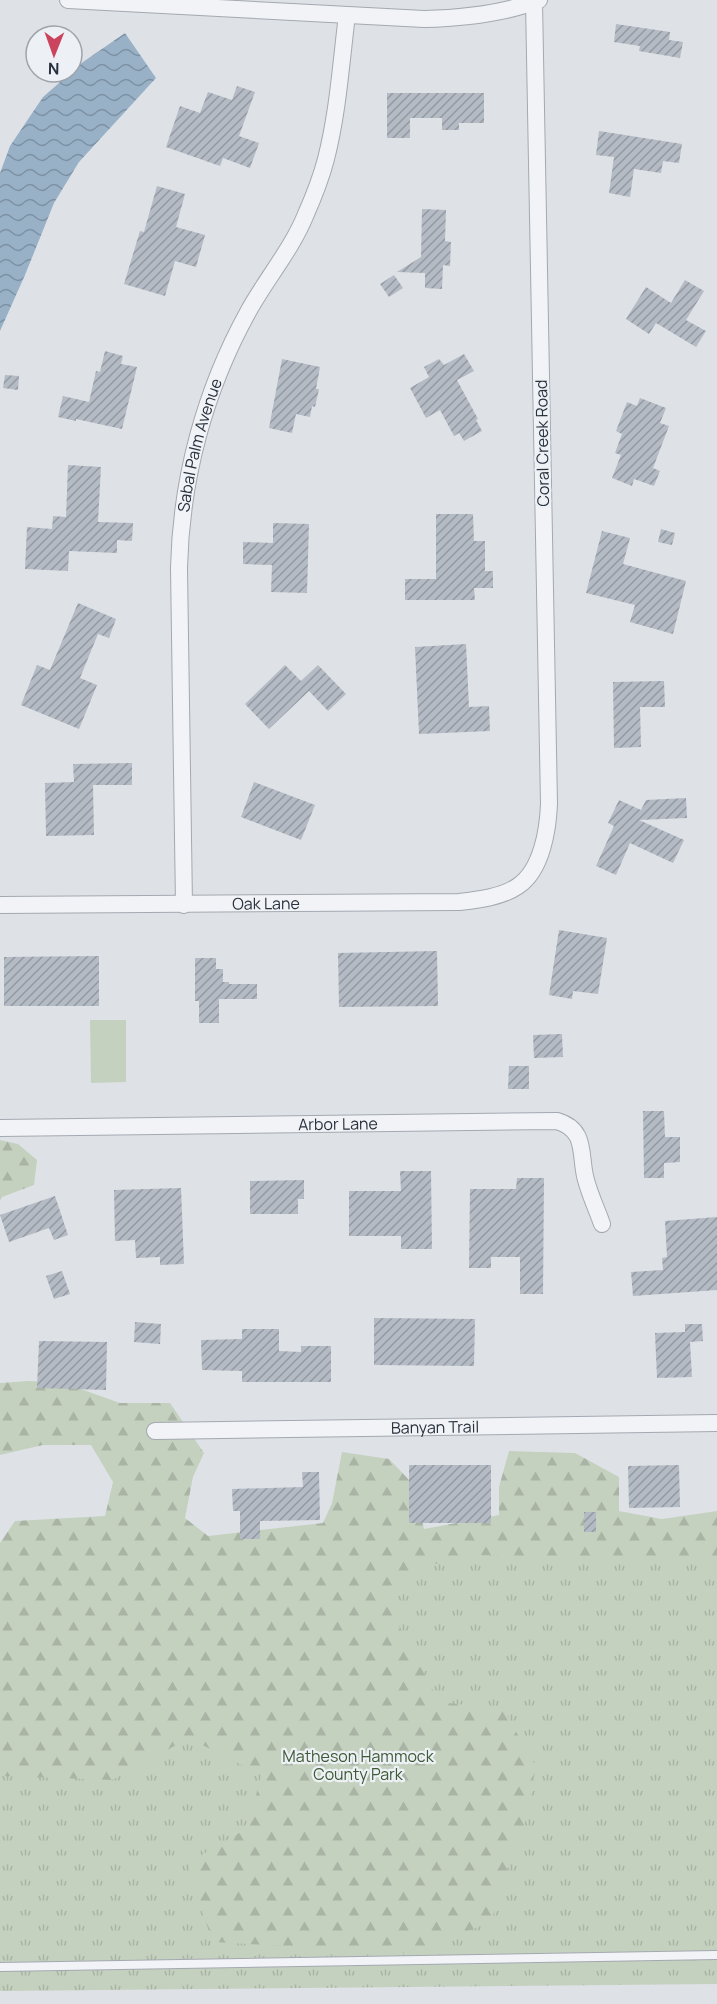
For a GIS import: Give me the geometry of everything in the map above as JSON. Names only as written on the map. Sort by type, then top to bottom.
[{"type":"street","points":[[68,0],[424,19],[450,18],[504,10],[536,1]]},
{"type":"street","name":"Coral Creek Road","points":[[525,879],[537,861],[546,835],[549,804],[536,1]]},
{"type":"street","name":"Sabal Palm Avenue","points":[[184,905],[179,568],[187,478],[198,435],[225,357],[258,295],[300,229],[324,168],[337,98],[347,15]]},
{"type":"street","name":"Oak Lane","points":[[0,905],[459,902],[476,900],[506,891],[519,886],[525,879]]},
{"type":"street","name":"Arbor Lane","points":[[0,1128],[557,1121],[570,1127],[579,1138],[583,1151],[586,1180],[602,1224]]},
{"type":"street","name":"Banyan Trail","points":[[155,1431],[717,1423]]},
{"type":"lane","points":[[0,1967],[717,1955]]},
{"type":"green space","points":[[90,1020],[126,1020],[126,1082],[91,1083]]},
{"type":"green space","points":[[0,1140],[18,1144],[37,1160],[34,1185],[2,1197],[0,1201]]},
{"type":"green space","points":[[61,1382],[120,1403],[170,1403],[204,1453],[193,1477],[185,1518],[208,1536],[323,1523],[332,1503],[342,1452],[389,1459],[413,1484],[424,1529],[499,1515],[499,1487],[509,1451],[575,1453],[619,1477],[619,1511],[662,1519],[717,1511],[717,1559],[464,1555],[419,1569],[387,1603],[439,1702],[503,1709],[536,1766],[523,1833],[507,1869],[491,1922],[410,1953],[213,1942],[188,1863],[248,1828],[261,1775],[189,1738],[112,1780],[0,1776],[0,1543],[15,1521],[105,1516],[113,1482],[91,1445],[43,1445],[0,1455],[0,1383]]},
{"type":"green space","name":"Matheson Hammock County Park","points":[[103,1539],[717,1540],[717,1984],[0,1991],[0,1609]]},
{"type":"water","points":[[125,33],[156,78],[79,162],[54,203],[0,331],[0,173],[10,146],[43,97],[58,84],[84,84],[84,61]]},
{"type":"building","points":[[616,24],[670,32],[669,40],[683,42],[680,58],[639,51],[640,46],[614,42]]},
{"type":"building","points":[[237,86],[255,92],[239,136],[259,143],[250,168],[223,158],[220,166],[166,147],[180,106],[200,113],[208,92],[232,100]]},
{"type":"building","points":[[387,93],[484,93],[484,123],[459,123],[459,130],[442,130],[442,118],[410,118],[410,138],[387,138]]},
{"type":"building","points":[[599,131],[682,144],[679,163],[663,161],[661,173],[634,169],[630,197],[609,193],[614,157],[596,155]]},
{"type":"building","points":[[157,186],[185,194],[176,227],[205,235],[196,267],[175,261],[165,296],[124,284],[140,231],[144,232]]},
{"type":"building","points":[[422,209],[446,210],[445,241],[451,242],[450,266],[443,265],[442,289],[425,288],[425,273],[397,272],[421,257]]},
{"type":"building","points":[[394,275],[403,288],[389,297],[380,284]]},
{"type":"building","points":[[685,280],[704,291],[686,320],[706,331],[696,347],[656,323],[649,334],[626,319],[646,287],[671,303]]},
{"type":"building","points":[[105,351],[123,356],[121,364],[137,367],[122,429],[58,417],[63,396],[89,402],[96,371],[100,372]]},
{"type":"building","points":[[464,354],[474,371],[457,380],[482,431],[464,441],[459,433],[454,436],[440,410],[426,418],[410,388],[429,377],[424,367],[439,359],[444,365]]},
{"type":"building","points":[[282,359],[320,367],[315,407],[312,406],[310,417],[296,414],[292,433],[269,428]]},
{"type":"building","points":[[5,375],[19,376],[18,390],[3,388]]},
{"type":"building","points":[[640,398],[666,408],[660,423],[669,426],[653,468],[660,471],[654,486],[634,479],[632,486],[612,478],[621,455],[615,453],[622,434],[616,431],[627,402],[637,406]]},
{"type":"building","points":[[68,465],[101,467],[98,522],[133,523],[132,541],[117,540],[117,553],[69,551],[68,571],[25,569],[27,527],[52,529],[53,516],[66,517]]},
{"type":"building","points":[[436,514],[473,514],[474,541],[485,541],[485,571],[493,571],[493,588],[474,588],[475,600],[405,600],[405,579],[436,579]]},
{"type":"building","points":[[273,523],[309,524],[307,593],[271,592],[272,565],[243,564],[243,542],[273,543]]},
{"type":"building","points":[[661,529],[675,533],[672,545],[658,542]]},
{"type":"building","points":[[602,531],[630,538],[623,564],[686,581],[673,634],[630,622],[635,605],[586,593]]},
{"type":"building","points":[[78,603],[116,619],[109,638],[98,634],[80,678],[97,685],[79,729],[21,705],[37,665],[50,670]]},
{"type":"building","points":[[466,644],[469,707],[489,706],[490,731],[419,734],[415,647]]},
{"type":"building","points":[[285,665],[301,681],[318,665],[346,694],[328,711],[309,691],[269,729],[245,704]]},
{"type":"building","points":[[664,681],[665,707],[640,707],[641,747],[614,748],[613,682]]},
{"type":"building","points":[[132,763],[132,785],[93,785],[94,835],[46,836],[45,783],[74,782],[73,764]]},
{"type":"building","points":[[254,782],[315,805],[301,840],[241,817]]},
{"type":"building","points":[[686,798],[687,818],[639,820],[684,840],[673,863],[630,843],[616,875],[596,866],[614,826],[608,823],[619,800],[641,810],[646,800]]},
{"type":"building","points":[[559,930],[607,938],[598,994],[573,991],[572,999],[549,995]]},
{"type":"building","points":[[437,951],[438,1006],[339,1007],[338,953]]},
{"type":"building","points":[[99,956],[99,1006],[4,1006],[4,957]]},
{"type":"building","points":[[195,958],[216,958],[216,969],[223,969],[223,982],[257,984],[257,999],[219,999],[219,1023],[199,1023],[199,1001],[195,1001]]},
{"type":"building","points":[[562,1034],[563,1057],[534,1058],[533,1035]]},
{"type":"building","points":[[509,1066],[529,1066],[529,1089],[508,1089]]},
{"type":"building","points":[[643,1111],[664,1111],[665,1137],[680,1137],[680,1162],[664,1163],[664,1178],[644,1178]]},
{"type":"building","points":[[400,1171],[431,1171],[432,1249],[401,1249],[401,1236],[349,1236],[349,1191],[401,1191]]},
{"type":"building","points":[[517,1178],[544,1178],[543,1294],[520,1294],[520,1257],[491,1257],[491,1268],[469,1268],[470,1189],[516,1189]]},
{"type":"building","points":[[304,1180],[304,1199],[298,1199],[298,1214],[250,1214],[250,1181]]},
{"type":"building","points":[[181,1188],[184,1264],[160,1265],[160,1257],[136,1258],[135,1240],[115,1241],[114,1190]]},
{"type":"building","points":[[55,1196],[68,1235],[54,1240],[49,1228],[9,1242],[0,1215]]},
{"type":"building","points":[[717,1217],[717,1290],[633,1296],[631,1272],[663,1270],[662,1258],[667,1257],[665,1221]]},
{"type":"building","points":[[62,1271],[70,1294],[54,1299],[46,1276]]},
{"type":"building","points":[[374,1318],[475,1319],[474,1366],[374,1365]]},
{"type":"building","points":[[135,1322],[161,1324],[160,1344],[134,1342]]},
{"type":"building","points":[[685,1324],[702,1324],[703,1341],[690,1342],[692,1377],[657,1378],[655,1333],[685,1332]]},
{"type":"building","points":[[242,1329],[279,1329],[279,1351],[301,1352],[301,1346],[331,1346],[331,1382],[242,1382],[242,1371],[202,1370],[201,1340],[242,1339]]},
{"type":"building","points":[[39,1341],[107,1342],[106,1390],[37,1388]]},
{"type":"building","points":[[409,1465],[491,1465],[491,1523],[409,1523]]},
{"type":"building","points":[[679,1465],[680,1507],[629,1508],[628,1466]]},
{"type":"building","points":[[302,1472],[319,1472],[320,1520],[260,1521],[260,1539],[240,1539],[240,1511],[233,1511],[232,1489],[303,1487]]},
{"type":"building","points":[[584,1512],[596,1512],[596,1532],[584,1532]]}]
